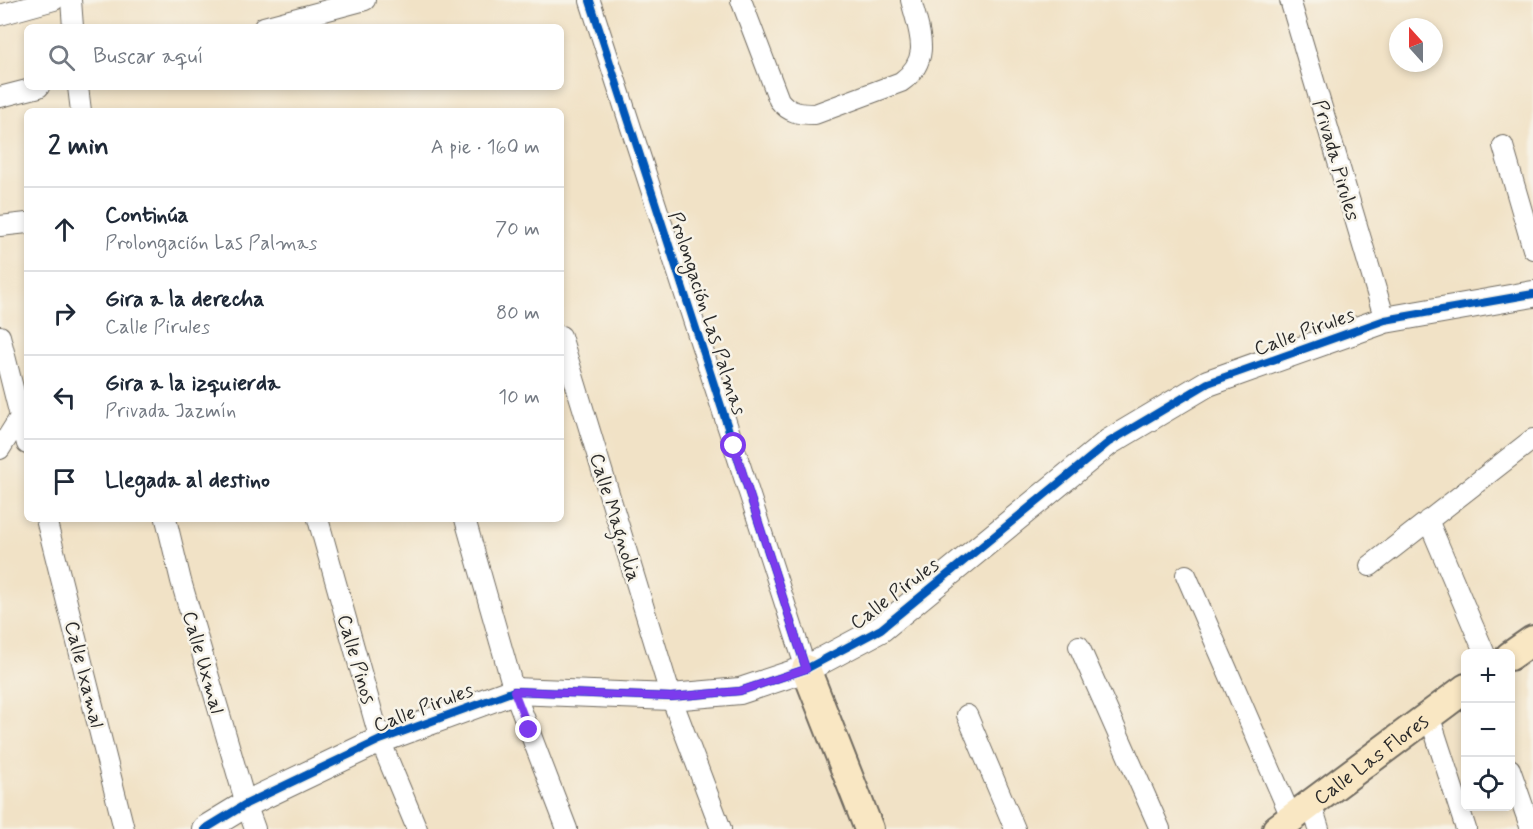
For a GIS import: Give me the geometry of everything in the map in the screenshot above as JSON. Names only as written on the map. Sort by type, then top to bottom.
[{"type":"main road","points":[[1515,653],[1533,640]]},
{"type":"main road","points":[[806,669],[869,829]]},
{"type":"main road","name":"Calle Las Flores","points":[[1299,819],[1461,692]]},
{"type":"street","points":[[0,15],[54,0]]},
{"type":"street","points":[[71,0],[73,24]]},
{"type":"street","points":[[275,24],[365,0]]},
{"type":"street","points":[[741,0],[784,108],[794,112],[815,114],[901,82],[910,75],[916,66],[922,46],[911,0]]},
{"type":"street","name":"Privada Pirules","points":[[1290,0],[1385,320]]},
{"type":"street","name":"Prolongación Las Palmas","points":[[590,1],[806,669]]},
{"type":"street","points":[[0,97],[27,90]]},
{"type":"street","points":[[78,90],[81,108]]},
{"type":"street","points":[[1503,146],[1533,249]]},
{"type":"street","points":[[0,226],[24,223]]},
{"type":"street","name":"Calle Pirules","points":[[205,829],[246,804],[380,740],[514,691],[671,697],[740,691],[806,669],[881,629],[1109,442],[1209,383],[1385,320],[1533,294]]},
{"type":"street","points":[[0,336],[24,433]]},
{"type":"street","name":"Calle Magnolia","points":[[564,346],[671,697],[721,829]]},
{"type":"street","points":[[0,449],[16,403]]},
{"type":"street","points":[[1370,566],[1533,439]]},
{"type":"street","points":[[1428,520],[1483,649]]},
{"type":"street","name":"Calle Ixamal","points":[[47,522],[124,829]]},
{"type":"street","name":"Calle Uxmal","points":[[167,522],[181,581],[255,829]]},
{"type":"street","name":"Calle Pinos","points":[[319,522],[380,740],[417,829]]},
{"type":"street","points":[[466,522],[514,691],[567,829]]},
{"type":"street","points":[[1186,576],[1299,819]]},
{"type":"street","points":[[1079,646],[1160,829]]},
{"type":"street","points":[[968,715],[1015,829]]},
{"type":"street","points":[[1429,715],[1466,829]]},
{"type":"street","points":[[1515,783],[1531,829]]},
{"type":"cycle path","points":[[590,1],[806,669]]},
{"type":"cycle path","points":[[205,829],[246,804],[380,740],[514,691],[671,697],[740,691],[806,669],[881,629],[1109,442],[1208,383],[1385,320],[1533,294]]},
{"type":"route","points":[[529,730],[514,691],[671,697],[740,691],[806,669],[734,446]]}]
